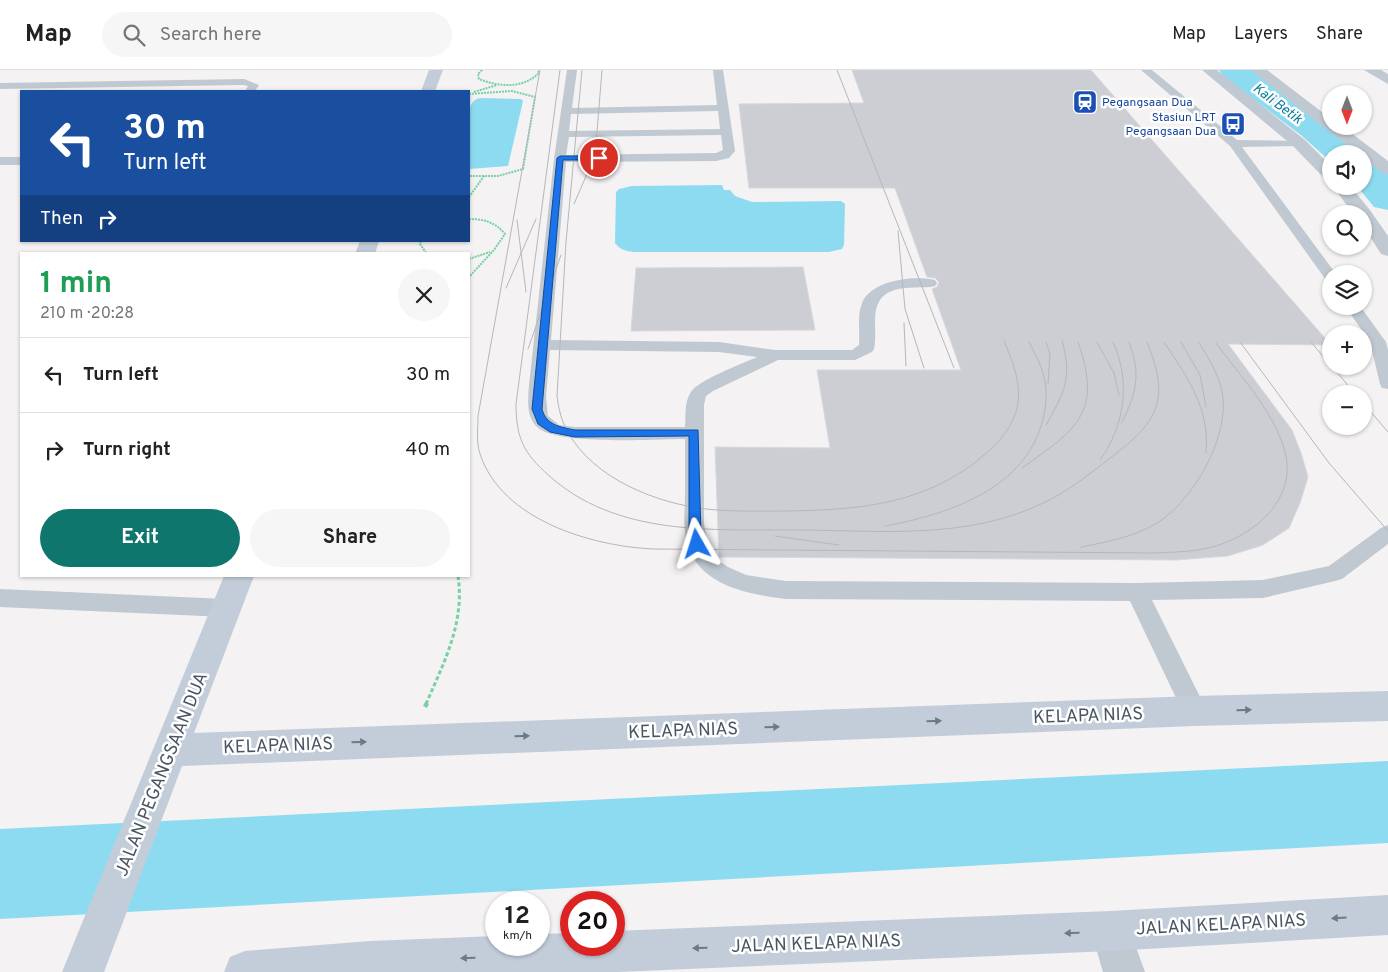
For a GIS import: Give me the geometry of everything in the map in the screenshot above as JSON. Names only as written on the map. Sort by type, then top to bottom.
[{"type":"street","points":[[428,90],[436,70]]},
{"type":"street","points":[[1209,70],[1299,143],[1322,166]]},
{"type":"street","points":[[1258,70],[1322,118]]},
{"type":"street","points":[[1371,70],[1388,80]]},
{"type":"street","points":[[1378,70],[1388,72]]},
{"type":"street","points":[[1344,135],[1388,169]]},
{"type":"street","points":[[1348,195],[1357,205]]},
{"type":"street","points":[[1372,226],[1388,250]]},
{"type":"street","name":"JALAN PEGANGSAAN DUA","points":[[86,965],[239,577]]},
{"type":"street","points":[[1195,711],[1388,706]]},
{"type":"street","name":"KELAPA NIAS","points":[[164,766],[412,740],[1195,711]]},
{"type":"street","name":"JALAN KELAPA NIAS","points":[[244,972],[370,962],[1111,931],[1388,915]]},
{"type":"street","points":[[1111,931],[1124,972]]},
{"type":"lane","points":[[572,70],[560,158],[542,345],[537,409],[541,421],[554,430],[575,434],[694,433]]},
{"type":"lane","points":[[560,158],[721,156],[729,151],[718,70]]},
{"type":"lane","points":[[1146,70],[1234,144],[1322,265]]},
{"type":"lane","points":[[0,86],[95,88],[249,82],[254,84],[251,90]]},
{"type":"lane","points":[[567,111],[724,108]]},
{"type":"lane","points":[[564,134],[726,132]]},
{"type":"lane","points":[[1234,144],[1299,143]]},
{"type":"lane","points":[[3,161],[20,149]]},
{"type":"lane","points":[[3,161],[20,161]]},
{"type":"lane","points":[[542,345],[719,347],[775,355],[846,356],[861,353],[866,349],[868,311],[872,298],[881,291],[896,286],[930,283]]},
{"type":"lane","points":[[1358,315],[1378,342],[1388,384]]},
{"type":"lane","points":[[775,355],[707,387],[695,399],[695,534],[697,544],[703,557],[710,563],[734,580],[756,587],[786,590],[1137,592],[1263,589],[1335,573],[1388,533]]},
{"type":"lane","points":[[1137,592],[1195,711]]},
{"type":"lane","points":[[0,598],[226,608]]},
{"type":"path","points":[[482,70],[478,74],[480,79],[499,85]]},
{"type":"path","points":[[470,94],[499,85],[526,82],[535,78],[539,72],[538,70]]},
{"type":"path","points":[[470,94],[518,92],[531,94],[535,97],[523,168],[498,176],[470,176]]},
{"type":"path","points":[[470,196],[484,176]]},
{"type":"path","points":[[470,219],[487,220],[499,226],[504,234],[502,243],[491,252],[470,276]]},
{"type":"path","points":[[470,259],[491,252]]},
{"type":"path","points":[[412,740],[458,625],[462,592],[458,577]]},
{"type":"water","points":[[480,98],[521,99],[523,101],[508,166],[470,169],[470,108],[475,100]]},
{"type":"water","points":[[722,185],[724,190],[730,190],[735,196],[752,202],[841,201],[845,204],[844,245],[842,249],[829,252],[634,252],[623,250],[615,243],[616,192],[619,189],[632,186]]},
{"type":"building","points":[[852,70],[1091,70],[1322,335],[1322,345],[1228,344],[1292,430],[1301,453],[1308,477],[1300,503],[1289,528],[1263,545],[1228,556],[1176,560],[719,557],[715,447],[830,448],[817,370],[961,370],[932,289],[937,287],[939,282],[935,278],[927,277],[895,188],[749,188],[739,104],[864,103]]},
{"type":"building","points":[[803,267],[815,330],[631,331],[636,268]]},
{"type":"waterway","name":"Kali Betik","points":[[1235,70],[1315,128],[1334,145]]},
{"type":"waterway","name":"Kali Betik","points":[[1372,179],[1388,198]]},
{"type":"waterway","points":[[0,874],[1388,802]]},
{"type":"tram line","points":[[540,70],[478,416],[478,440],[480,454],[491,477],[508,496],[528,512],[552,525],[577,535],[603,542],[653,549],[1155,553],[1208,548],[1240,536],[1268,515],[1278,501],[1284,486],[1287,470],[1285,452],[1273,422],[1255,394],[1216,343]]},
{"type":"tram line","points":[[560,70],[516,404],[516,417],[524,447],[536,463],[554,480],[581,499],[611,512],[641,521],[706,529],[925,530],[955,528],[1013,515],[1059,495],[1126,446],[1149,421],[1155,409],[1158,395],[1158,380],[1147,342]]},
{"type":"tram line","points":[[582,70],[566,242],[557,396],[563,422],[573,440],[601,470],[638,491],[658,498],[698,508],[730,511],[839,509],[890,502],[914,495],[938,485],[961,472],[989,451],[1010,426],[1014,418],[1019,395],[1013,363],[1004,341]]},
{"type":"tram line","points":[[574,204],[590,167],[596,144],[602,70]]},
{"type":"tram line","points":[[837,70],[954,368]]},
{"type":"tram line","points":[[521,253],[536,219]]},
{"type":"tram line","points":[[517,220],[521,253]]},
{"type":"tram line","points":[[898,231],[905,309],[924,368]]},
{"type":"tram line","points":[[506,288],[521,253]]},
{"type":"tram line","points":[[521,253],[526,292]]},
{"type":"tram line","points":[[528,349],[561,255]]},
{"type":"tram line","points":[[904,323],[906,366]]},
{"type":"tram line","points":[[1046,425],[1058,404],[1067,375],[1062,341]]},
{"type":"tram line","points":[[885,526],[932,515],[955,507],[999,483],[1017,468],[1031,449],[1041,426],[1046,402],[1043,373],[1029,342]]},
{"type":"tram line","points":[[1046,342],[1050,354],[1048,384]]},
{"type":"tram line","points":[[1022,468],[1057,442],[1080,417],[1086,403],[1088,386],[1085,366],[1078,342]]},
{"type":"tram line","points":[[1097,342],[1114,373],[1119,395]]},
{"type":"tram line","points":[[1100,460],[1115,432],[1123,403],[1122,372],[1113,342]]},
{"type":"tram line","points":[[1122,422],[1136,383],[1135,364],[1129,342]]},
{"type":"tram line","points":[[1164,342],[1189,381],[1201,407],[1206,437],[1206,453]]},
{"type":"tram line","points":[[1181,342],[1200,375],[1206,407]]},
{"type":"tram line","points":[[1240,342],[1329,463],[1388,531]]},
{"type":"tram line","points":[[1311,342],[1322,355]]},
{"type":"tram line","points":[[1081,547],[1130,535],[1157,523],[1171,513],[1184,499],[1207,465],[1221,427],[1222,391],[1210,360],[1199,343]]},
{"type":"tram line","points":[[1339,375],[1348,385]]},
{"type":"tram line","points":[[1372,413],[1388,432]]},
{"type":"tram line","points":[[775,536],[839,545]]},
{"type":"place","name":"Pegangsaan Dua","points":[[1085,102]]},
{"type":"place","name":"Stasiun LRT Pegangsaan Dua","points":[[1233,124]]},
{"type":"route","points":[[599,158],[560,158],[537,409],[538,415],[541,421],[554,430],[575,434],[694,433],[695,534],[697,544]]}]
